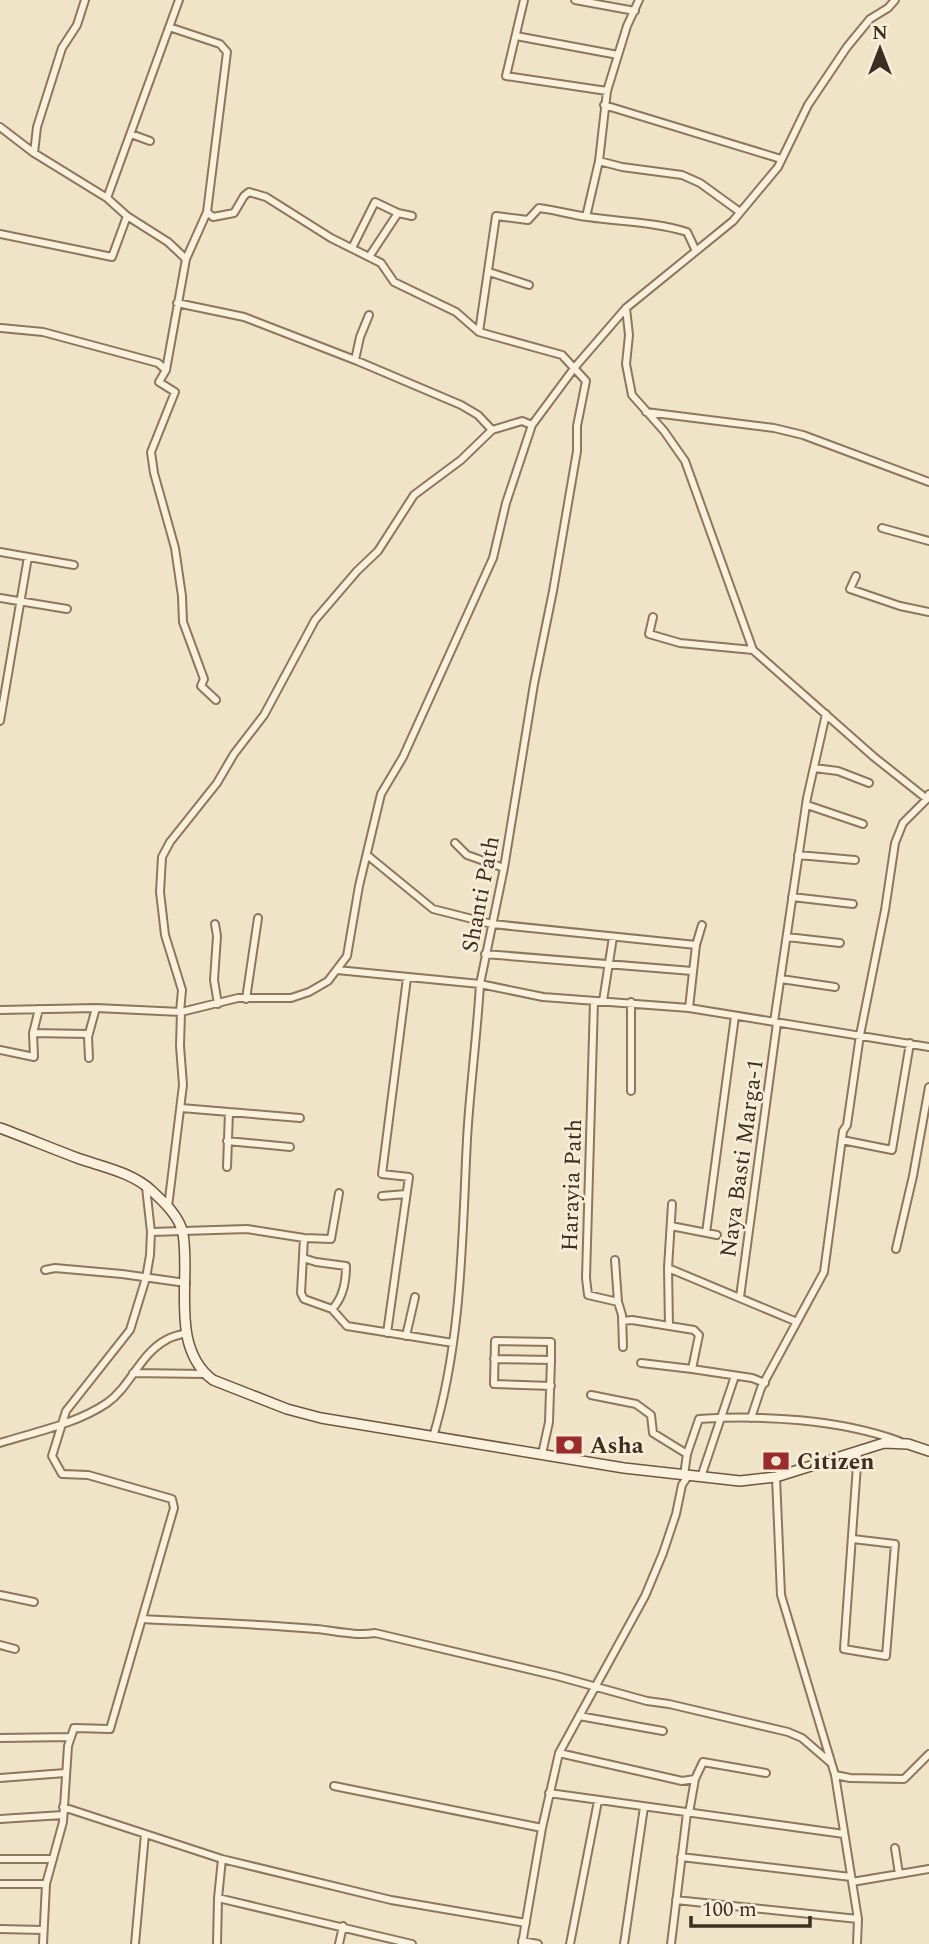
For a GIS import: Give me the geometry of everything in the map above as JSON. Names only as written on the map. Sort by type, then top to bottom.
[{"type":"street","points":[[34,153],[37,127],[62,48],[77,25],[85,0]]},
{"type":"street","points":[[107,198],[179,0]]},
{"type":"street","points":[[524,0],[506,76],[607,92]]},
{"type":"street","points":[[575,0],[635,11]]},
{"type":"street","points":[[586,217],[599,160],[607,92],[639,0]]},
{"type":"street","points":[[0,1010],[96,1008],[181,1012],[238,998],[291,998],[328,981],[347,956],[381,794],[403,757],[493,558],[506,503],[532,425],[575,367],[626,308],[733,221],[778,167],[808,105],[847,47],[870,19],[888,8],[895,0]]},
{"type":"street","points":[[169,27],[220,44],[227,52],[207,212],[186,259],[166,370],[159,382],[175,392],[151,452],[154,473],[175,548],[183,622],[204,679],[201,686],[216,700]]},
{"type":"street","points":[[516,36],[618,55]]},
{"type":"street","points":[[604,105],[781,159]]},
{"type":"street","points":[[0,127],[34,153],[107,198],[127,216],[169,242],[186,259]]},
{"type":"street","points":[[131,134],[150,141]]},
{"type":"street","points":[[599,160],[622,167],[682,174],[700,183],[740,212]]},
{"type":"street","points":[[207,212],[213,217],[234,213],[249,192],[266,197],[381,263],[394,282],[456,312],[479,332],[562,355],[575,367]]},
{"type":"street","points":[[352,248],[375,202],[398,213],[412,216]]},
{"type":"street","points":[[479,332],[496,216],[528,220],[539,208],[586,217],[635,221],[687,232],[696,251]]},
{"type":"street","points":[[369,257],[398,213]]},
{"type":"street","points":[[0,234],[112,257],[127,216]]},
{"type":"street","points":[[488,272],[529,285]]},
{"type":"street","points":[[177,303],[244,317],[355,360],[461,405],[478,415],[492,430]]},
{"type":"street","points":[[626,308],[629,335],[626,355],[632,395],[664,431],[685,461],[753,650],[874,757],[928,797],[903,823],[895,843],[885,910],[860,1035],[847,1125],[843,1131],[824,1272],[765,1383],[751,1418]]},
{"type":"street","points":[[355,360],[369,315]]},
{"type":"street","points":[[2,328],[43,332],[158,363],[166,370]]},
{"type":"street","name":"Shanti Path","points":[[575,367],[586,381],[577,426],[577,451],[534,684],[504,868],[480,984],[543,998],[690,1008],[929,1047]]},
{"type":"street","points":[[646,412],[774,428],[803,435],[929,482]]},
{"type":"street","points":[[167,1207],[183,1085],[180,1046],[182,990],[162,918],[162,857],[170,842],[217,783],[234,754],[264,715],[315,620],[378,551],[414,495],[461,460],[492,430],[522,421],[532,425]]},
{"type":"street","points":[[882,528],[929,541]]},
{"type":"street","points":[[0,552],[74,565]]},
{"type":"street","points":[[0,721],[28,557]]},
{"type":"street","points":[[856,576],[850,589],[900,606],[929,612]]},
{"type":"street","points":[[0,598],[67,609]]},
{"type":"street","points":[[653,617],[649,634],[680,643],[753,650]]},
{"type":"street","name":"Naya Basti Marga-1","points":[[740,1297],[798,855],[827,715]]},
{"type":"street","points":[[814,768],[838,771],[869,783]]},
{"type":"street","points":[[807,805],[863,824]]},
{"type":"street","points":[[455,842],[467,855],[504,868]]},
{"type":"street","points":[[367,855],[433,909],[492,924],[696,944]]},
{"type":"street","points":[[798,855],[855,860]]},
{"type":"street","points":[[792,897],[853,904]]},
{"type":"street","points":[[246,999],[258,918]]},
{"type":"street","points":[[215,924],[217,936],[214,980],[218,1004]]},
{"type":"street","points":[[690,1008],[692,971],[702,925]]},
{"type":"street","points":[[603,1001],[613,937]]},
{"type":"street","points":[[787,937],[840,943]]},
{"type":"street","points":[[485,954],[692,971]]},
{"type":"street","points":[[337,970],[480,984],[467,1135],[462,1262],[445,1392],[433,1437]]},
{"type":"street","points":[[387,1333],[409,1177],[382,1174],[407,978]]},
{"type":"street","points":[[780,978],[835,987]]},
{"type":"street","name":"Harayia Path","points":[[594,1001],[586,1278],[588,1295],[618,1302]]},
{"type":"street","points":[[631,1002],[631,1091]]},
{"type":"street","points":[[89,1058],[89,1034],[96,1008]]},
{"type":"street","points":[[0,1050],[34,1057],[33,1033],[39,1009]]},
{"type":"street","points":[[706,1233],[735,1016]]},
{"type":"street","points":[[33,1033],[89,1034]]},
{"type":"street","points":[[842,1140],[892,1150],[910,1044]]},
{"type":"street","points":[[895,1249],[913,1176],[929,1087]]},
{"type":"street","points":[[181,1108],[300,1118]]},
{"type":"street","points":[[227,1167],[229,1112]]},
{"type":"street","points":[[0,1128],[146,1185],[167,1207],[183,1231],[186,1333],[192,1353],[206,1374],[225,1385],[311,1416],[625,1468],[740,1481],[776,1477],[884,1443],[908,1444]]},
{"type":"street","points":[[227,1140],[290,1147]]},
{"type":"street","points":[[43,1944],[46,1884],[63,1811],[71,1737],[74,1728],[110,1729],[174,1508],[172,1499],[88,1475],[62,1474],[52,1456],[66,1411],[130,1330],[146,1278],[151,1232],[146,1185]]},
{"type":"street","points":[[151,1232],[247,1229],[304,1238],[331,1239],[339,1193]]},
{"type":"street","points":[[382,1196],[406,1194]]},
{"type":"street","points":[[669,1326],[668,1268],[672,1204]]},
{"type":"street","points":[[671,1226],[717,1235]]},
{"type":"street","points":[[304,1238],[301,1293],[304,1299],[332,1309],[347,1326],[453,1343]]},
{"type":"street","points":[[303,1258],[346,1266],[346,1281],[337,1304],[332,1309]]},
{"type":"street","points":[[615,1260],[623,1347]]},
{"type":"street","points":[[45,1270],[55,1268],[122,1274],[186,1283]]},
{"type":"street","points":[[668,1268],[797,1322]]},
{"type":"street","points":[[406,1336],[415,1297]]},
{"type":"street","points":[[622,1321],[632,1320],[694,1331],[699,1335],[692,1369]]},
{"type":"street","points":[[0,1443],[60,1424],[108,1403],[166,1339],[186,1333]]},
{"type":"street","points":[[542,1454],[549,1422],[551,1386],[551,1342],[495,1341],[494,1384],[551,1386]]},
{"type":"street","points":[[494,1359],[551,1360]]},
{"type":"street","points":[[641,1363],[751,1378],[765,1383]]},
{"type":"street","points":[[134,1373],[206,1374]]},
{"type":"street","points":[[701,1477],[735,1376]]},
{"type":"street","points":[[591,1395],[636,1404],[651,1415],[653,1433],[687,1454]]},
{"type":"street","points":[[538,1944],[522,1942],[541,1828],[558,1753],[645,1596],[676,1514],[686,1476],[687,1454],[699,1419],[751,1418],[867,1429],[929,1451]]},
{"type":"street","points":[[852,1539],[895,1544],[886,1656],[844,1649],[858,1451]]},
{"type":"street","points":[[776,1477],[781,1595],[835,1774],[858,1919],[857,1944]]},
{"type":"street","points":[[0,1595],[34,1602]]},
{"type":"street","points":[[142,1619],[316,1629],[359,1636],[375,1633],[557,1676],[647,1701],[788,1732],[802,1738],[831,1763]]},
{"type":"street","points":[[0,1645],[15,1649]]},
{"type":"street","points":[[579,1716],[663,1731]]},
{"type":"street","points":[[0,1738],[71,1737]]},
{"type":"street","points":[[558,1753],[682,1781],[695,1779]]},
{"type":"street","points":[[835,1774],[850,1778],[904,1779],[929,1754]]},
{"type":"street","points":[[671,1944],[688,1813],[695,1779],[703,1762],[766,1773]]},
{"type":"street","points":[[0,1778],[65,1773]]},
{"type":"street","points":[[334,1786],[541,1828]]},
{"type":"street","points":[[549,1793],[844,1834]]},
{"type":"street","points":[[570,1944],[598,1801]]},
{"type":"street","points":[[624,1944],[644,1807]]},
{"type":"street","points":[[0,1819],[63,1811],[222,1859],[391,1900],[526,1923]]},
{"type":"street","points":[[135,1944],[145,1834]]},
{"type":"street","points":[[895,1847],[899,1874]]},
{"type":"street","points":[[681,1857],[851,1880],[929,1869]]},
{"type":"street","points":[[0,1859],[53,1858]]},
{"type":"street","points":[[216,1944],[222,1859]]},
{"type":"street","points":[[0,1884],[46,1884]]},
{"type":"street","points":[[218,1898],[412,1944]]},
{"type":"street","points":[[676,1900],[858,1919]]},
{"type":"street","points":[[339,1944],[343,1926]]},
{"type":"street","points":[[0,1929],[43,1930]]},
{"type":"place","name":"Asha","points":[[569,1445]]},
{"type":"place","name":"Citizen","points":[[776,1461]]}]
